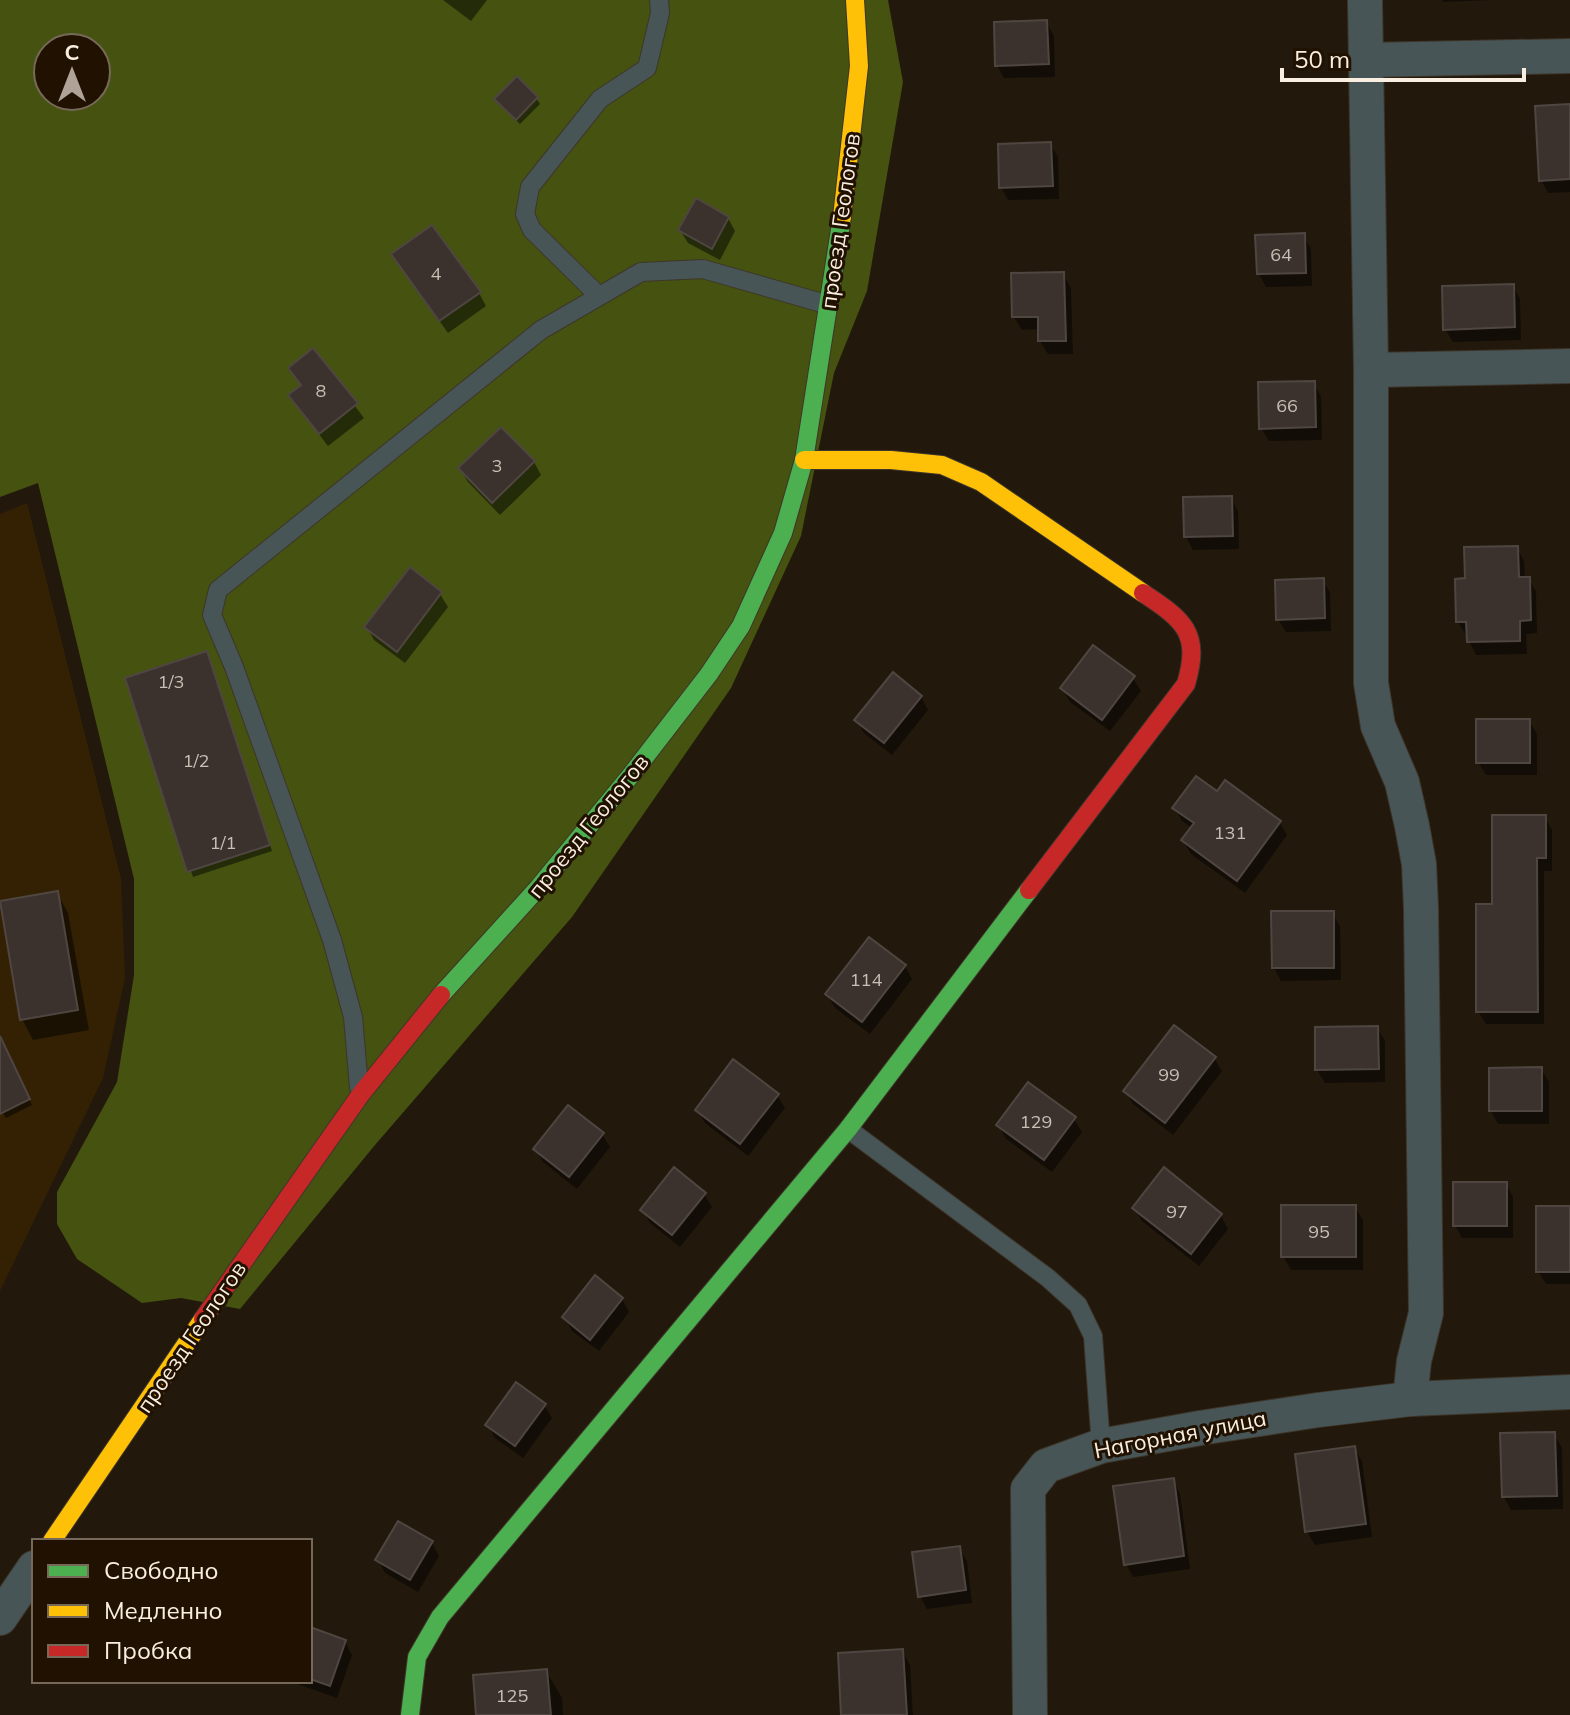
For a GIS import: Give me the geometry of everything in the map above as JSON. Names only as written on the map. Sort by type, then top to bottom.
[{"type":"street","name":"проезд Геологов","points":[[53,1539],[285,1199],[361,1094],[448,986],[548,877],[709,674],[741,626],[783,533],[804,460],[845,198],[859,66],[855,0]]},
{"type":"street","points":[[1365,0],[1371,370],[1371,683],[1378,726],[1402,782],[1419,864],[1426,1313],[1414,1361],[1410,1399]]},
{"type":"street","points":[[1366,60],[1570,56]]},
{"type":"street","points":[[1371,370],[1570,366]]},
{"type":"street","points":[[410,1715],[417,1657],[440,1617],[848,1129],[1186,684],[1195,655],[1187,628],[1163,606],[981,482],[942,465],[891,460],[804,460]]},
{"type":"street","name":"Нагорная улица","points":[[1030,1715],[1028,1489],[1046,1466],[1101,1446],[1229,1423],[1410,1399],[1570,1392]]},
{"type":"street","points":[[0,1618],[32,1571]]},
{"type":"lane","points":[[599,296],[532,230],[525,214],[530,187],[600,99],[647,68],[660,13],[659,0]]},
{"type":"lane","points":[[361,1094],[353,1017],[332,940],[234,667],[212,615],[218,590],[541,330],[641,272],[703,269],[829,305]]},
{"type":"lane","points":[[848,1129],[1048,1278],[1078,1305],[1093,1336],[1101,1446]]},
{"type":"shaded area","points":[[27,503],[121,879],[125,978],[103,1078],[0,1291],[0,514]]},
{"type":"green space","points":[[0,0],[888,0],[903,82],[867,291],[834,373],[801,536],[731,688],[572,917],[375,1145],[240,1309],[181,1298],[142,1303],[77,1259],[57,1224],[57,1192],[117,1082],[134,975],[134,879],[38,483],[0,497]]},
{"type":"building","points":[[1047,20],[1049,64],[995,66],[994,22]]},
{"type":"building","points":[[517,76],[538,97],[516,120],[494,99]]},
{"type":"building","points":[[1570,104],[1570,179],[1539,181],[1535,106]]},
{"type":"building","points":[[1051,142],[1053,186],[999,188],[998,144]]},
{"type":"building","points":[[696,198],[729,217],[712,249],[678,230]]},
{"type":"building","points":[[432,225],[481,292],[439,321],[391,254]]},
{"type":"building","points":[[1305,233],[1306,273],[1257,274],[1255,235]]},
{"type":"building","points":[[1064,272],[1066,341],[1038,341],[1038,317],[1012,317],[1011,273]]},
{"type":"building","points":[[1514,284],[1515,327],[1443,330],[1442,286]]},
{"type":"building","points":[[313,348],[358,403],[319,434],[288,395],[301,385],[288,368]]},
{"type":"building","points":[[1315,381],[1316,427],[1259,429],[1258,382]]},
{"type":"building","points":[[501,427],[535,461],[492,503],[458,468]]},
{"type":"building","points":[[1232,496],[1233,536],[1184,537],[1183,497]]},
{"type":"building","points":[[1518,546],[1519,577],[1530,577],[1531,620],[1520,621],[1520,641],[1467,642],[1466,622],[1456,622],[1455,579],[1465,578],[1464,547]]},
{"type":"building","points":[[410,567],[442,592],[397,652],[364,627]]},
{"type":"building","points":[[1324,578],[1325,618],[1276,620],[1275,580]]},
{"type":"building","points":[[1093,645],[1135,676],[1102,720],[1060,688]]},
{"type":"building","points":[[207,651],[270,845],[187,872],[125,678]]},
{"type":"building","points":[[893,672],[922,696],[884,743],[854,720]]},
{"type":"building","points":[[1476,719],[1530,719],[1530,763],[1476,763]]},
{"type":"building","points":[[1196,776],[1217,791],[1225,780],[1281,821],[1237,881],[1181,840],[1194,823],[1172,808]]},
{"type":"building","points":[[1492,815],[1546,815],[1546,858],[1537,858],[1538,1012],[1476,1012],[1476,904],[1492,904]]},
{"type":"building","points":[[58,891],[78,1010],[20,1020],[0,901]]},
{"type":"building","points":[[1271,911],[1334,911],[1334,968],[1272,968]]},
{"type":"building","points":[[869,937],[906,965],[862,1022],[825,994]]},
{"type":"building","points":[[1174,1025],[1216,1057],[1165,1123],[1123,1091]]},
{"type":"building","points":[[1378,1026],[1379,1069],[1315,1070],[1315,1027]]},
{"type":"building","points":[[0,1036],[30,1099],[0,1114]]},
{"type":"building","points":[[733,1059],[779,1094],[740,1144],[695,1110]]},
{"type":"building","points":[[1542,1067],[1542,1111],[1489,1111],[1489,1068]]},
{"type":"building","points":[[1028,1082],[1076,1117],[1044,1160],[996,1125]]},
{"type":"building","points":[[568,1105],[604,1133],[569,1177],[533,1149]]},
{"type":"building","points":[[674,1167],[706,1193],[672,1235],[640,1210]]},
{"type":"building","points":[[1164,1167],[1222,1214],[1191,1254],[1132,1208]]},
{"type":"building","points":[[1453,1182],[1507,1182],[1507,1226],[1453,1226]]},
{"type":"building","points":[[1281,1205],[1356,1205],[1356,1257],[1281,1257]]},
{"type":"building","points":[[1536,1206],[1570,1206],[1570,1272],[1536,1272]]},
{"type":"building","points":[[595,1275],[623,1298],[590,1340],[562,1317]]},
{"type":"building","points":[[516,1382],[546,1404],[515,1446],[485,1425]]},
{"type":"building","points":[[1555,1432],[1557,1496],[1502,1497],[1500,1433]]},
{"type":"building","points":[[1355,1446],[1366,1524],[1305,1532],[1295,1454]]},
{"type":"building","points":[[1174,1478],[1184,1556],[1124,1565],[1113,1486]]},
{"type":"building","points":[[398,1521],[433,1541],[410,1580],[375,1560]]},
{"type":"building","points":[[960,1546],[966,1590],[918,1597],[912,1552]]},
{"type":"building","points":[[312,1628],[346,1640],[330,1686],[312,1680]]},
{"type":"building","points":[[903,1649],[907,1715],[841,1715],[838,1653]]},
{"type":"building","points":[[547,1669],[551,1715],[476,1715],[473,1675]]},
{"type":"traffic: fast","points":[[441,995],[538,888],[631,775],[709,674],[741,626],[783,533],[804,460],[842,217]]},
{"type":"traffic: fast","points":[[410,1715],[417,1657],[440,1617],[848,1129],[1029,890]]},
{"type":"traffic: slow","points":[[842,217],[859,66],[855,0]]},
{"type":"traffic: slow","points":[[804,460],[891,460],[942,465],[981,482],[1143,593]]},
{"type":"traffic: slow","points":[[53,1539],[203,1319]]},
{"type":"traffic: jam","points":[[1029,890],[1186,684],[1191,652],[1186,630],[1169,611],[1143,593]]},
{"type":"traffic: jam","points":[[203,1319],[361,1094],[441,995]]}]
